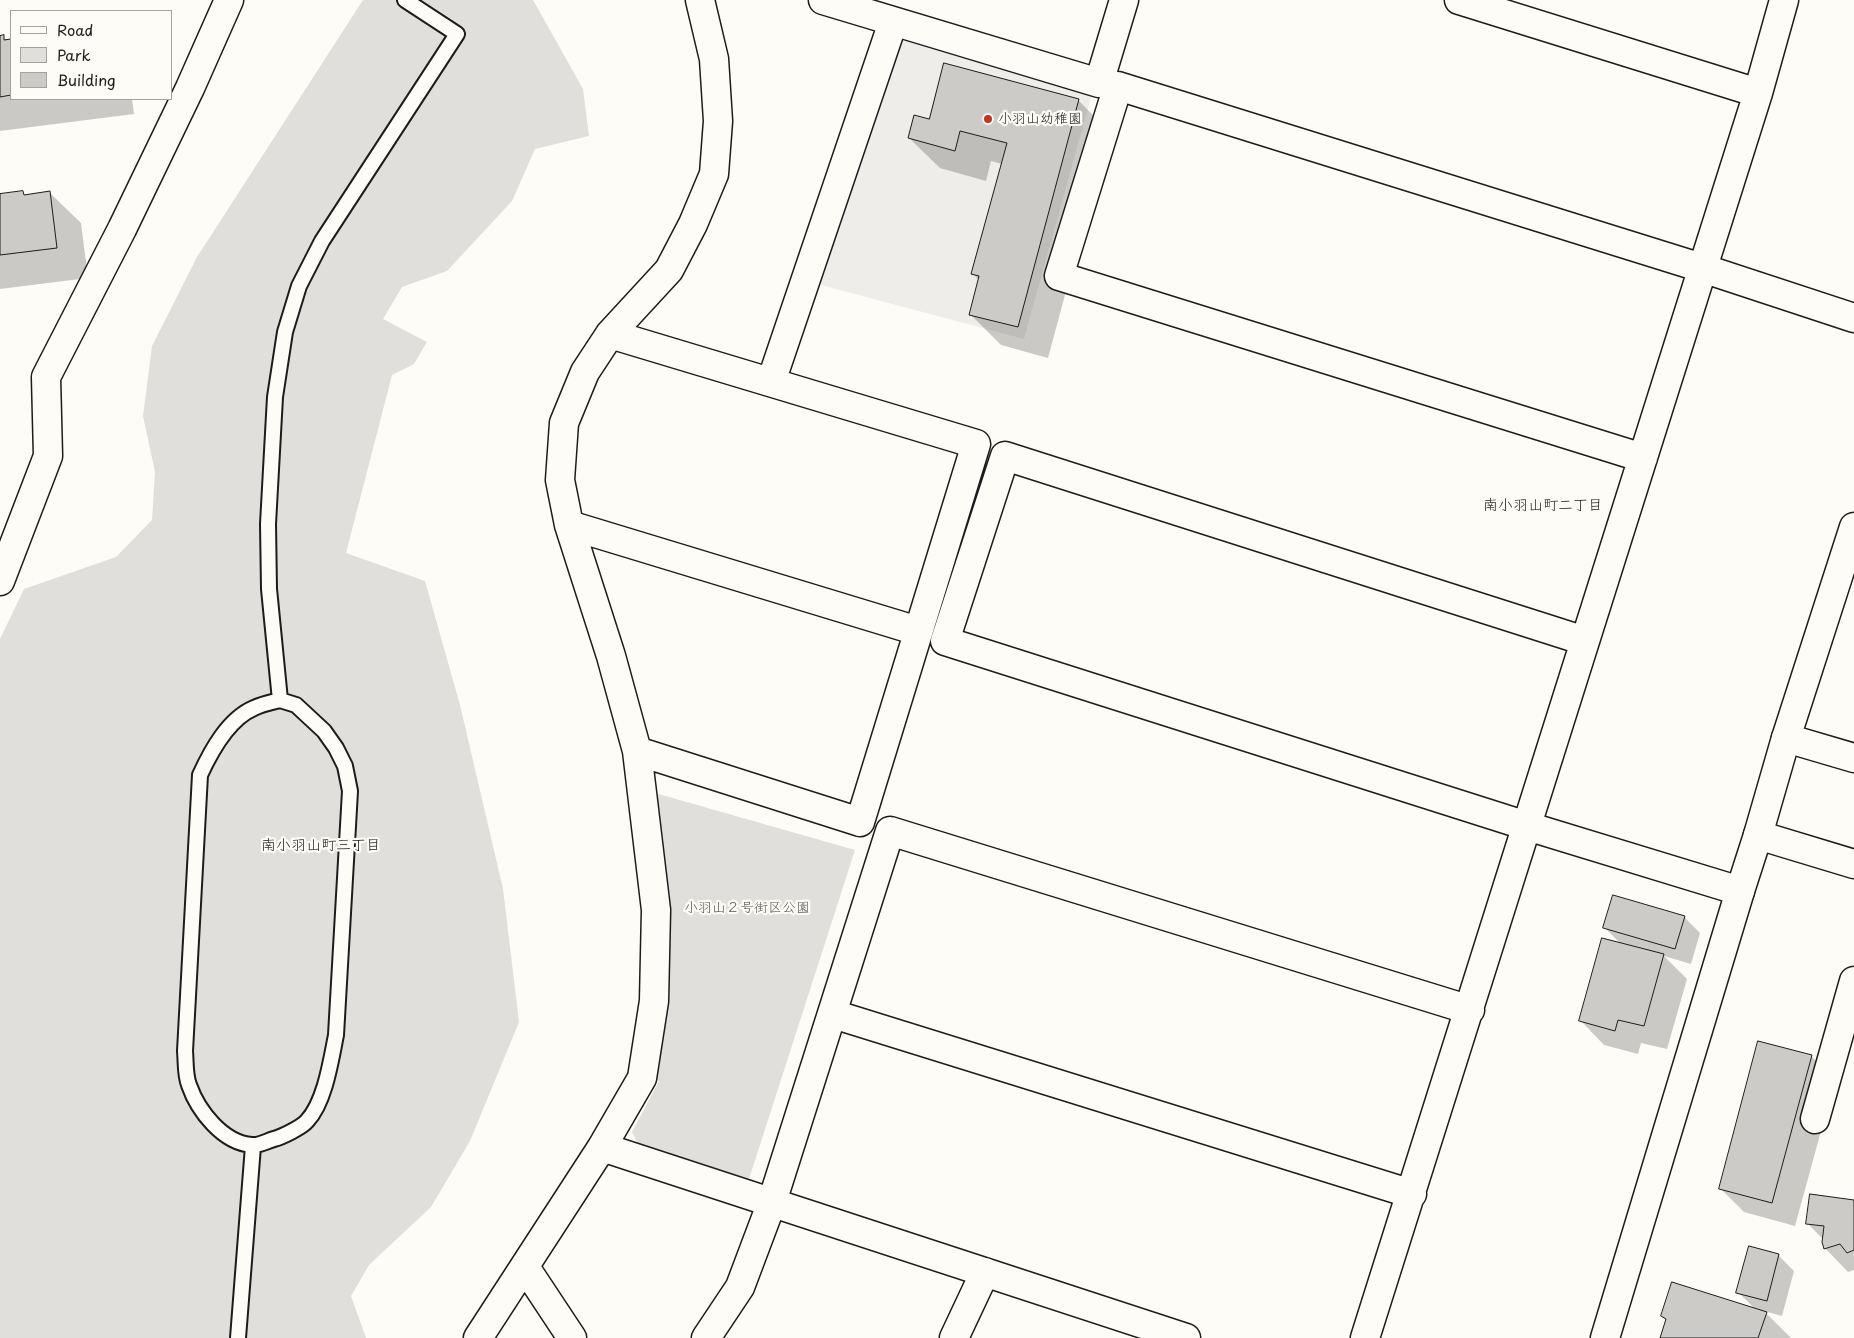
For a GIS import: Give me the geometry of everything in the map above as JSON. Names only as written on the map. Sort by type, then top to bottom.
[{"type":"street","points":[[0,581],[48,456],[46,377],[122,228],[190,88],[229,0]]},
{"type":"street","points":[[478,1338],[602,1147],[642,1078],[654,1002],[656,910],[637,751],[611,656],[569,525],[560,480],[564,423],[585,372],[610,334],[669,270],[694,224],[714,174],[718,121],[714,59],[700,0]]},
{"type":"street","points":[[823,0],[1099,83],[1124,0]]},
{"type":"street","points":[[1459,0],[1758,93]]},
{"type":"street","points":[[1365,1338],[1758,93],[1784,0]]},
{"type":"street","points":[[771,382],[893,22]]},
{"type":"street","points":[[1643,458],[1059,276],[1118,86],[1702,268],[1854,318]]},
{"type":"street","points":[[610,334],[976,444],[860,822],[637,751]]},
{"type":"street","points":[[1585,641],[1005,456],[945,641],[1527,826],[1740,891]]},
{"type":"street","points":[[569,525],[918,631]]},
{"type":"street","points":[[1605,1338],[1786,738],[1854,526]]},
{"type":"street","points":[[1786,738],[1854,758]]},
{"type":"street","points":[[706,1338],[740,1287],[772,1202],[890,831],[1470,1010]]},
{"type":"street","points":[[1758,835],[1854,864]]},
{"type":"street","points":[[1814,1119],[1854,981]]},
{"type":"street","points":[[833,1014],[1412,1194]]},
{"type":"street","points":[[602,1147],[985,1272],[1170,1335]]},
{"type":"street","points":[[525,1268],[572,1338]]},
{"type":"street","points":[[954,1338],[985,1272]]},
{"type":"lane","points":[[280,700],[269,589],[268,524],[275,397],[285,332],[299,286],[322,241],[457,34],[405,0]]},
{"type":"lane","points":[[280,700],[296,705],[324,731],[336,748],[345,766],[350,791],[336,1025],[330,1069],[320,1099],[307,1122],[278,1138],[253,1146],[234,1140],[219,1130],[203,1112],[188,1084],[185,1051],[200,775],[212,750],[230,726],[252,708],[280,700]]},
{"type":"lane","points":[[238,1338],[253,1146]]},
{"type":"shaded area","points":[[900,39],[1092,94],[1024,339],[817,284]]},
{"type":"green space","points":[[363,0],[533,0],[583,89],[589,136],[535,149],[512,201],[447,271],[402,287],[383,319],[427,342],[414,364],[392,375],[346,553],[425,581],[460,705],[503,889],[519,1022],[470,1141],[431,1207],[369,1265],[351,1296],[366,1338],[0,1338],[0,639],[24,589],[116,557],[152,520],[155,472],[143,416],[152,346],[197,257]]},
{"type":"green space","name":"小羽山２号街区公園","points":[[648,791],[855,850],[749,1179],[642,1152],[632,1132],[659,1081],[650,1077]]},
{"type":"building","points":[[4,35],[4,40],[10,39],[10,95],[0,97],[0,36]]},
{"type":"building","points":[[944,63],[1079,99],[1018,327],[969,315],[979,276],[971,274],[1007,143],[960,131],[955,151],[908,138],[914,115],[929,119]]},
{"type":"building","points":[[23,191],[24,195],[50,191],[57,248],[0,255],[0,194]]},
{"type":"building","points":[[1613,895],[1685,916],[1675,949],[1603,928]]},
{"type":"building","points":[[1602,938],[1664,954],[1644,1026],[1618,1020],[1615,1031],[1579,1021]]},
{"type":"building","points":[[1758,1041],[1812,1055],[1772,1203],[1719,1189]]},
{"type":"building","points":[[1810,1194],[1854,1200],[1854,1250],[1847,1253],[1840,1244],[1824,1249],[1822,1242],[1824,1226],[1806,1224]]},
{"type":"building","points":[[1749,1246],[1779,1254],[1767,1301],[1736,1293]]},
{"type":"building","points":[[1672,1282],[1767,1312],[1758,1338],[1660,1338],[1666,1319],[1661,1316]]},
{"type":"place","name":"小羽山幼稚園","points":[[988,119]]},
{"type":"district","name":"南小羽山町二丁目","points":[[1543,506]]},
{"type":"district","name":"南小羽山町三丁目","points":[[321,846]]}]
